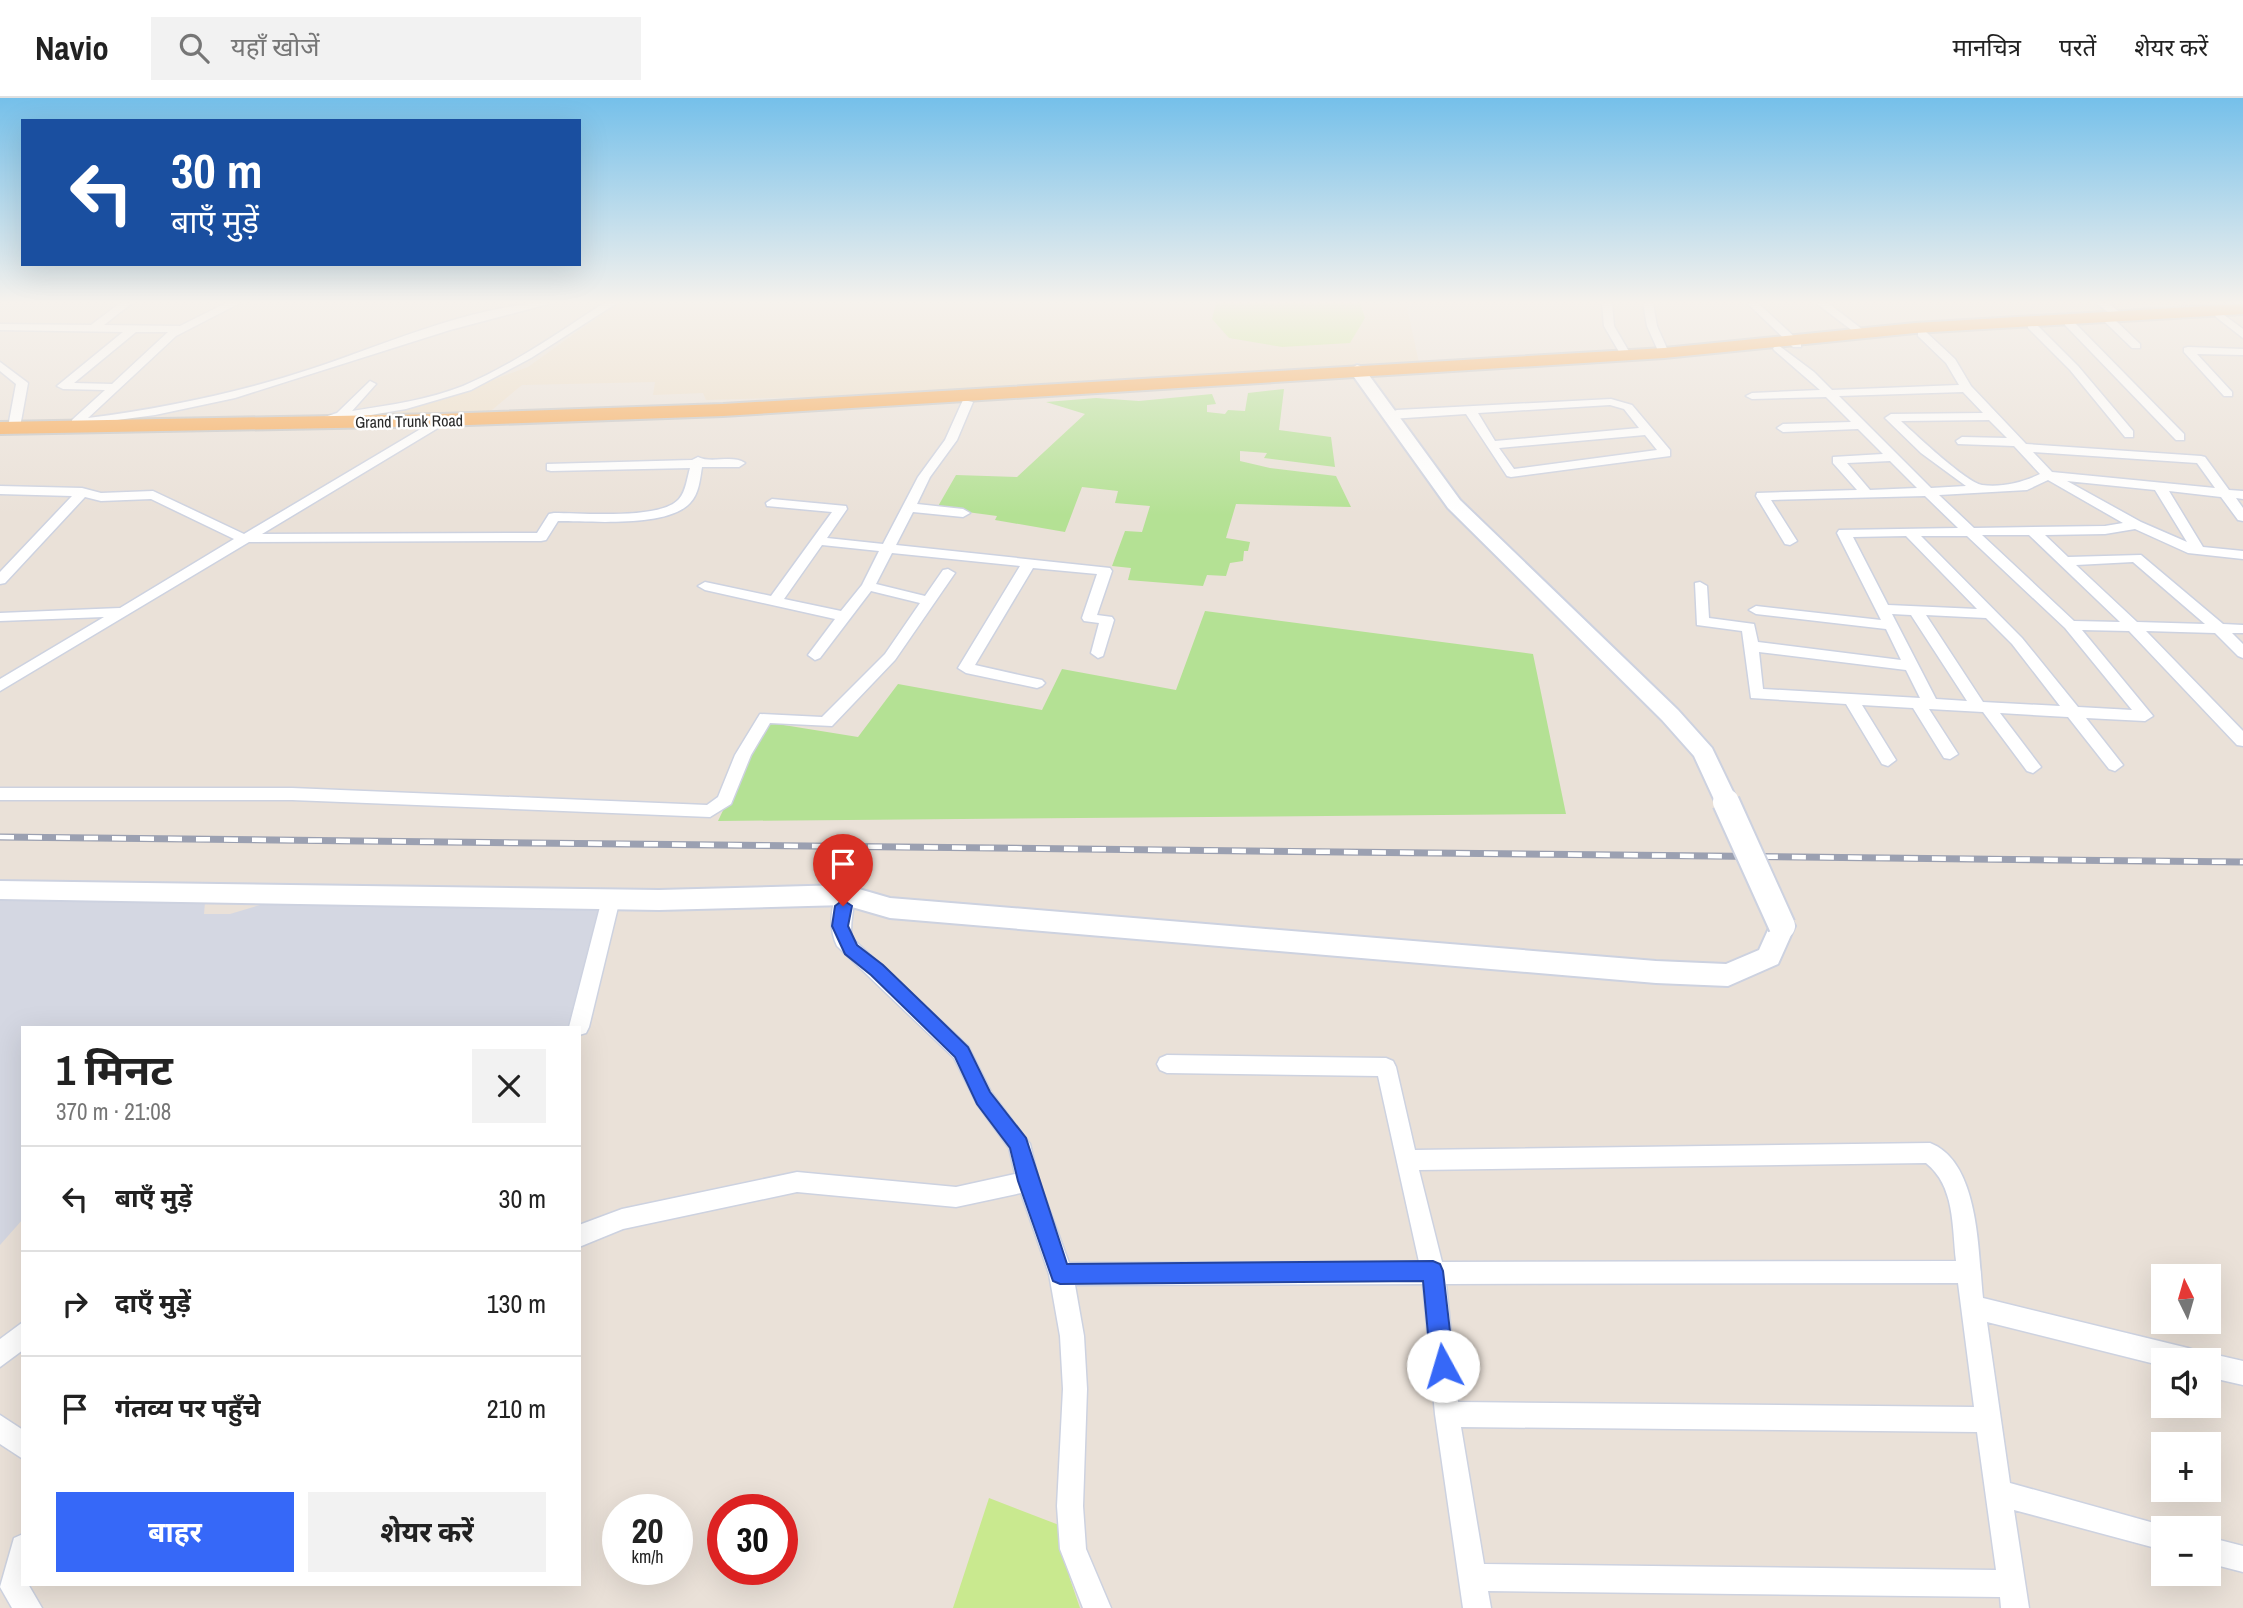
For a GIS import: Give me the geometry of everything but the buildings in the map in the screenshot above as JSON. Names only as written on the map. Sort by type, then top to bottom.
[{"type":"highway","name":"Grand Trunk Road","points":[[5,430],[72,425],[300,423],[723,410],[1351,373]]},
{"type":"highway","name":"Grand Trunk Road","points":[[5,430],[625,420],[967,402],[1353,373]]},
{"type":"main road","points":[[0,890],[611,899],[845,895],[890,908],[1656,972],[1728,975],[1769,957],[1782,926],[1704,753],[1660,705],[1454,503],[1359,373]]},
{"type":"street","points":[[5,430],[22,383],[10,373]]},
{"type":"street","points":[[78,373],[63,386],[113,387]]},
{"type":"street","points":[[72,425],[128,373]]},
{"type":"street","points":[[72,425],[177,410],[308,373]]},
{"type":"street","points":[[300,423],[405,406],[467,388],[494,373]]},
{"type":"street","points":[[1700,586],[1702,622],[1749,627],[1756,694],[2145,716],[2070,625],[1928,492],[1827,394],[1810,373]]},
{"type":"street","points":[[1958,373],[1966,388],[2048,475],[2136,525],[2199,551],[2243,555]]},
{"type":"street","points":[[2079,373],[2129,434]]},
{"type":"street","points":[[2119,373],[2180,436]]},
{"type":"street","points":[[2209,373],[2228,394]]},
{"type":"street","points":[[341,417],[370,384]]},
{"type":"street","points":[[1752,396],[1966,388]]},
{"type":"street","points":[[816,655],[842,616],[868,586],[908,507],[951,440],[967,402]]},
{"type":"street","points":[[1390,415],[1471,410],[1611,402],[1628,407],[1666,453],[1511,473],[1471,410]]},
{"type":"street","points":[[1978,489],[1924,450],[1891,418],[1991,416]]},
{"type":"street","points":[[0,686],[242,538],[434,425]]},
{"type":"street","points":[[1783,428],[1859,425]]},
{"type":"street","points":[[1492,445],[1648,431]]},
{"type":"street","points":[[1962,441],[2201,460],[2243,517]]},
{"type":"street","points":[[1867,494],[1837,460],[1892,457]]},
{"type":"street","points":[[0,490],[82,492],[102,497],[153,495],[242,538],[541,537],[554,517],[650,514],[677,509],[687,500],[698,461]]},
{"type":"street","points":[[551,467],[698,461],[740,463]]},
{"type":"street","points":[[1790,541],[1762,496],[1928,492],[2027,486],[2048,475],[2243,495]]},
{"type":"street","points":[[2160,487],[2199,551]]},
{"type":"street","points":[[0,580],[82,492]]},
{"type":"street","points":[[772,503],[841,509],[776,600]]},
{"type":"street","points":[[908,507],[963,513]]},
{"type":"street","points":[[1950,754],[1925,704],[1911,666],[1889,625],[1885,608],[1844,533],[2105,530],[2136,525]]},
{"type":"street","points":[[2032,530],[2133,626],[2243,741]]},
{"type":"street","points":[[1910,533],[2017,641],[2115,765]]},
{"type":"street","points":[[819,541],[1105,571],[1089,618],[1107,620],[1098,653]]},
{"type":"street","points":[[2065,561],[2136,558],[2220,629],[2243,653]]},
{"type":"street","points":[[1029,563],[966,668],[1037,683]]},
{"type":"street","points":[[0,794],[292,794],[710,811],[725,800],[743,755],[766,718],[826,722],[890,657],[948,573]]},
{"type":"street","points":[[705,586],[842,616]]},
{"type":"street","points":[[868,586],[928,601]]},
{"type":"street","points":[[1885,608],[1917,612],[1991,614]]},
{"type":"street","points":[[1756,610],[1889,625]]},
{"type":"street","points":[[0,617],[123,612]]},
{"type":"street","points":[[1917,612],[1983,708],[2033,767]]},
{"type":"street","points":[[2070,625],[2243,629]]},
{"type":"street","points":[[1750,646],[1911,666]]},
{"type":"street","points":[[1852,701],[1888,760]]},
{"type":"street","points":[[845,895],[840,926],[845,941],[961,1052],[984,1098],[1019,1144],[1028,1181],[1060,1274],[1072,1336],[1075,1389],[1070,1506],[1073,1549],[1097,1608]]},
{"type":"street","points":[[579,1026],[611,899]]},
{"type":"street","points":[[1167,1064],[1386,1067],[1433,1271],[1447,1414],[1477,1608]]},
{"type":"street","points":[[1406,1160],[1930,1153],[1946,1166],[1959,1193],[2014,1596],[1473,1577]]},
{"type":"street","points":[[581,1235],[622,1219],[797,1182],[817,1186],[956,1197],[1028,1181]]},
{"type":"street","points":[[1060,1274],[1433,1271],[1968,1272]]},
{"type":"street","points":[[1973,1307],[2151,1351]]},
{"type":"street","points":[[0,1355],[21,1336]]},
{"type":"street","points":[[2221,1368],[2243,1373]]},
{"type":"street","points":[[1447,1414],[1988,1420]]},
{"type":"street","points":[[0,1428],[21,1444]]},
{"type":"street","points":[[1999,1493],[2151,1534]]},
{"type":"street","points":[[2221,1553],[2243,1559]]},
{"type":"street","points":[[21,1556],[14,1587],[28,1608]]},
{"type":"shaded area","points":[[510,373],[1252,373],[941,393],[706,400],[703,393],[653,395],[655,382],[522,385],[487,414],[355,419],[436,400]]},
{"type":"shaded area","points":[[0,900],[205,902],[204,914],[230,914],[270,902],[604,905],[574,1026],[21,1026],[21,1221],[0,1245]]},
{"type":"green space","points":[[1284,389],[1279,430],[1331,437],[1335,467],[1264,458],[1267,453],[1240,451],[1240,461],[1270,468],[1336,476],[1351,507],[1236,504],[1226,538],[1250,542],[1248,551],[1244,551],[1243,561],[1230,563],[1226,576],[1207,575],[1203,586],[1128,580],[1131,568],[1112,566],[1125,531],[1142,532],[1150,506],[1115,503],[1118,491],[1082,487],[1065,532],[995,520],[997,516],[937,508],[956,475],[1017,477],[1085,414],[1046,402],[1096,398],[1139,401],[1212,394],[1216,404],[1207,405],[1207,412],[1225,414],[1228,410],[1245,411],[1248,393]]},
{"type":"green space","points":[[1205,611],[1533,654],[1566,814],[718,821],[765,722],[858,737],[898,684],[1042,710],[1062,669],[1176,690]]},
{"type":"green space","points":[[989,1498],[1059,1525],[1070,1579],[1080,1608],[953,1608]]},
{"type":"railway","points":[[0,837],[2243,862]]},
{"type":"route","points":[[843,906],[840,926],[851,950],[877,970],[961,1052],[984,1098],[1019,1144],[1028,1181],[1060,1274],[1433,1271],[1443,1366]]}]
